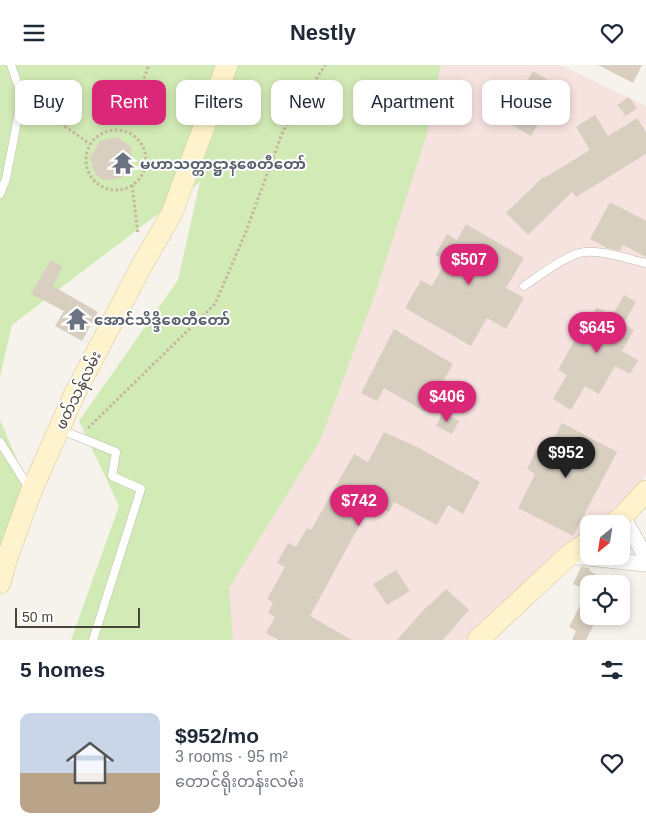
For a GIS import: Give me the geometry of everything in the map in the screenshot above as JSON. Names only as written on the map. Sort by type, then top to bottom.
[{"type":"street","name":"ဖတ်သန်လမ်း","points":[[0,583],[7,558],[32,492],[79,384],[142,265],[172,213],[227,65]]},
{"type":"street","points":[[623,515],[646,491]]},
{"type":"street","points":[[630,536],[646,558]]},
{"type":"street","points":[[478,640],[568,556],[580,547]]},
{"type":"street","points":[[568,556],[646,564]]},
{"type":"lane","points":[[11,65],[16,80]]},
{"type":"lane","points":[[0,194],[6,179],[16,125]]},
{"type":"lane","points":[[524,286],[560,262],[584,252],[604,254],[646,263]]},
{"type":"lane","points":[[59,429],[116,452],[112,476],[141,489],[93,640]]},
{"type":"lane","points":[[0,442],[32,492]]},
{"type":"path","points":[[143,80],[149,65]]},
{"type":"path","points":[[80,437],[215,304],[245,234],[283,131],[325,65]]},
{"type":"path","points":[[63,125],[90,144]]},
{"type":"path","points":[[112,130],[126,132],[137,139],[144,150],[146,163],[142,176],[132,185],[120,190],[107,188],[95,181],[88,170],[86,157],[90,144],[100,135],[112,130]]},
{"type":"path","points":[[132,185],[138,235]]},
{"type":"shaded area","points":[[361,65],[560,65],[646,106],[646,475],[640,488],[610,515],[580,515],[580,542],[471,640],[154,640],[339,125],[343,125],[343,115],[353,87],[353,125],[472,125],[472,80],[356,80]]},
{"type":"green space","points":[[0,65],[441,65],[438,80],[353,80],[353,125],[429,125],[427,134],[373,300],[320,441],[229,588],[233,640],[71,640],[119,506],[79,421],[178,280],[200,182],[12,325],[0,377]]},
{"type":"green space","points":[[0,420],[31,492],[0,557]]},
{"type":"building","points":[[598,65],[642,65],[633,83]]},
{"type":"building","points":[[533,71],[548,80],[527,80]]},
{"type":"building","points":[[629,97],[637,108],[626,116],[617,105]]},
{"type":"building","points":[[595,115],[608,136],[637,118],[646,132],[646,154],[576,197],[572,192],[528,235],[506,213],[543,177],[590,150],[576,127]]},
{"type":"building","points":[[512,125],[538,125],[531,136]]},
{"type":"building","points":[[117,137],[131,147],[132,162],[122,178],[103,180],[96,175],[90,158],[100,141]]},
{"type":"building","points":[[610,202],[646,221],[646,257],[623,245],[620,251],[607,248],[590,239]]},
{"type":"building","points":[[466,224],[524,258],[506,288],[524,298],[506,329],[487,318],[471,346],[405,308],[421,280],[432,286],[446,261],[435,255],[447,234],[457,240]]},
{"type":"building","points":[[51,260],[63,267],[53,286],[98,312],[82,341],[55,326],[64,311],[31,294]]},
{"type":"building","points":[[624,295],[636,302],[623,324],[634,330],[622,351],[638,360],[630,374],[615,366],[599,394],[585,386],[571,410],[553,399],[567,375],[558,370],[578,334],[580,335],[597,307],[612,316]]},
{"type":"building","points":[[394,329],[453,364],[425,412],[384,388],[377,401],[361,393]]},
{"type":"building","points":[[443,412],[459,421],[452,434],[436,426]]},
{"type":"building","points":[[562,423],[617,452],[584,515],[580,515],[580,523],[573,536],[518,508],[535,474],[527,469],[539,445],[548,450]]},
{"type":"building","points":[[384,432],[417,447],[480,482],[463,514],[448,505],[437,525],[394,502],[389,512],[372,502],[310,616],[352,640],[279,640],[266,633],[275,617],[268,613],[273,602],[267,599],[285,567],[277,563],[288,543],[296,547],[307,528],[311,530],[354,454],[368,462]]},
{"type":"building","points":[[581,567],[589,568],[597,575],[580,575],[580,587],[573,584]]},
{"type":"building","points":[[396,570],[410,591],[387,605],[373,584]]},
{"type":"building","points":[[446,589],[469,610],[443,640],[397,640],[428,605]]},
{"type":"building","points":[[580,606],[580,625],[594,625],[586,640],[572,640],[576,631],[569,627]]},
{"type":"place","name":"မဟာသတ္တာဋ္ဌာနစေတီတော်","points":[[123,163]]},
{"type":"place","name":"အောင်သိဒ္ဒိစေတီတော်","points":[[77,319]]}]
